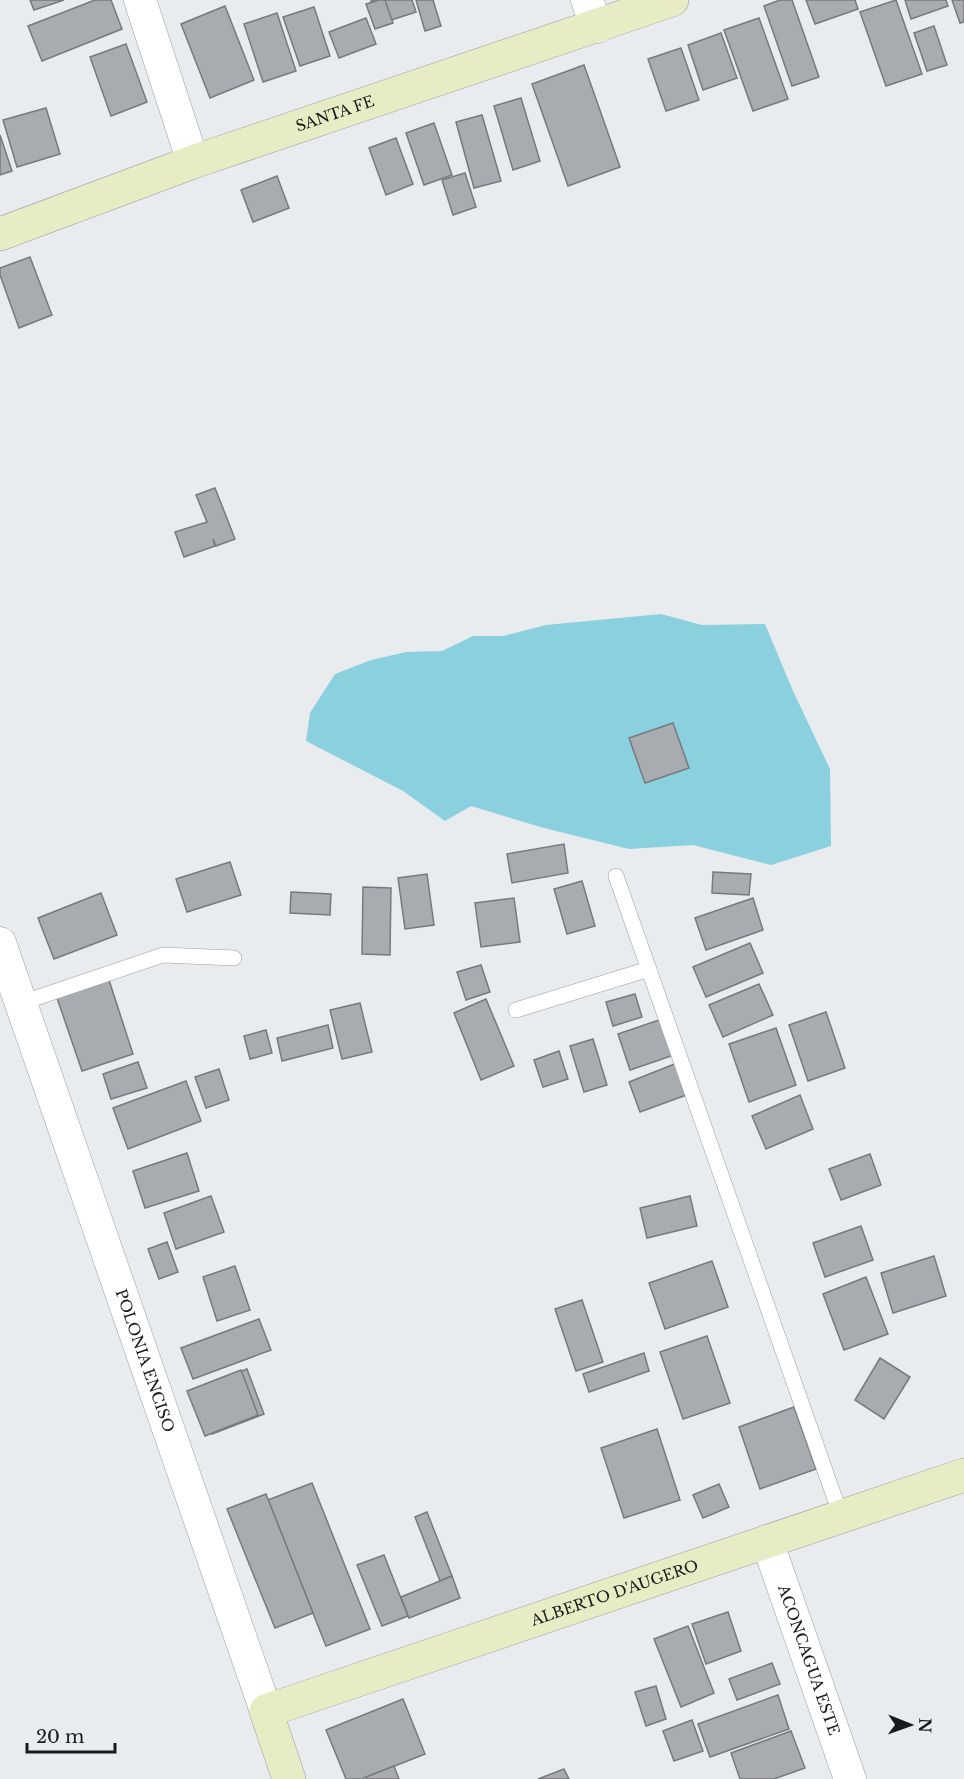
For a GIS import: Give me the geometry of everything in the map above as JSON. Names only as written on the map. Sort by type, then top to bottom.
[{"type":"main road","name":"SANTA FE","points":[[0,234],[592,14],[672,0]]},
{"type":"main road","name":"ALBERTO D'AUGERO","points":[[266,1711],[964,1475]]},
{"type":"main road","name":"POLONIA ENCISO","points":[[266,1711],[289,1779]]},
{"type":"street","points":[[140,0],[193,162]]},
{"type":"street","name":"POLONIA ENCISO","points":[[0,943],[266,1711]]},
{"type":"street","name":"ACONCAGUA ESTE","points":[[767,1541],[850,1779]]},
{"type":"lane","points":[[616,876],[841,1516]]},
{"type":"lane","points":[[21,1003],[164,955],[234,958]]},
{"type":"lane","points":[[516,1010],[649,969]]},
{"type":"water","points":[[661,614],[702,625],[765,624],[793,691],[830,769],[831,846],[771,865],[693,845],[629,849],[544,828],[471,806],[445,821],[403,791],[306,741],[310,713],[335,674],[371,660],[406,652],[442,651],[473,636],[503,636],[546,625]]},
{"type":"building","points":[[30,0],[64,0],[34,10]]},
{"type":"building","points":[[95,0],[111,0],[122,29],[42,61],[28,26]]},
{"type":"building","points":[[371,0],[412,0],[416,12],[379,24]]},
{"type":"building","points":[[385,0],[393,23],[375,29],[366,4]]},
{"type":"building","points":[[416,0],[433,0],[441,26],[425,31]]},
{"type":"building","points":[[780,0],[792,0],[819,77],[792,86],[764,6]]},
{"type":"building","points":[[806,0],[855,0],[858,9],[815,24]]},
{"type":"building","points":[[896,0],[922,74],[886,86],[860,12]]},
{"type":"building","points":[[905,0],[946,0],[948,6],[911,19]]},
{"type":"building","points":[[952,0],[964,0],[964,22],[960,23]]},
{"type":"building","points":[[225,6],[254,80],[210,98],[181,24]]},
{"type":"building","points":[[314,7],[330,56],[300,66],[283,17]]},
{"type":"building","points":[[277,13],[296,71],[263,82],[244,24]]},
{"type":"building","points":[[366,18],[376,44],[339,58],[329,32]]},
{"type":"building","points":[[759,18],[788,99],[753,111],[724,30]]},
{"type":"building","points":[[934,26],[947,65],[927,71],[914,33]]},
{"type":"building","points":[[721,33],[737,78],[703,90],[688,45]]},
{"type":"building","points":[[126,44],[147,102],[111,116],[90,57]]},
{"type":"building","points":[[681,48],[699,100],[666,111],[648,59]]},
{"type":"building","points":[[584,65],[620,167],[568,186],[532,84]]},
{"type":"building","points":[[521,98],[540,161],[513,170],[494,106]]},
{"type":"building","points":[[46,108],[60,154],[17,167],[3,120]]},
{"type":"building","points":[[482,115],[501,181],[474,188],[456,122]]},
{"type":"building","points":[[434,123],[452,175],[424,185],[406,133]]},
{"type":"building","points":[[0,135],[12,171],[0,175]]},
{"type":"building","points":[[396,138],[413,184],[386,195],[369,148]]},
{"type":"building","points":[[465,173],[476,207],[453,215],[442,180]]},
{"type":"building","points":[[277,176],[289,208],[253,222],[241,190]]},
{"type":"building","points":[[30,257],[52,315],[19,328],[0,275],[0,268]]},
{"type":"building","points":[[215,488],[235,539],[216,546],[213,539],[215,546],[184,557],[175,532],[207,522],[196,495]]},
{"type":"building","points":[[673,723],[689,768],[645,783],[629,738]]},
{"type":"building","points":[[564,844],[568,873],[512,883],[507,854]]},
{"type":"building","points":[[230,862],[241,895],[187,912],[176,879]]},
{"type":"building","points":[[713,872],[751,874],[749,895],[712,893]]},
{"type":"building","points":[[427,874],[434,925],[405,929],[398,878]]},
{"type":"building","points":[[582,881],[595,926],[567,934],[554,889]]},
{"type":"building","points":[[363,887],[391,888],[390,955],[362,954]]},
{"type":"building","points":[[291,892],[331,894],[330,915],[290,913]]},
{"type":"building","points":[[101,893],[117,935],[54,959],[38,918]]},
{"type":"building","points":[[514,898],[520,942],[481,947],[475,903]]},
{"type":"building","points":[[753,898],[763,930],[706,950],[695,918]]},
{"type":"building","points":[[750,943],[763,973],[706,997],[693,967]]},
{"type":"building","points":[[481,965],[490,992],[466,1000],[457,972]]},
{"type":"building","points":[[108,977],[133,1054],[82,1071],[56,995]]},
{"type":"building","points":[[759,984],[773,1015],[723,1037],[709,1005]]},
{"type":"building","points":[[635,994],[642,1017],[613,1026],[606,1002]]},
{"type":"building","points":[[486,999],[514,1066],[481,1080],[454,1013]]},
{"type":"building","points":[[360,1003],[372,1052],[342,1059],[330,1010]]},
{"type":"building","points":[[826,1012],[845,1068],[808,1081],[789,1025]]},
{"type":"building","points":[[662,1019],[674,1055],[630,1070],[618,1034]]},
{"type":"building","points":[[328,1025],[333,1048],[282,1061],[277,1038]]},
{"type":"building","points":[[776,1028],[796,1085],[749,1102],[729,1044]]},
{"type":"building","points":[[266,1030],[272,1053],[250,1059],[244,1036]]},
{"type":"building","points":[[593,1039],[607,1085],[584,1092],[570,1046]]},
{"type":"building","points":[[559,1051],[568,1079],[543,1087],[534,1060]]},
{"type":"building","points":[[138,1062],[147,1088],[111,1099],[103,1074]]},
{"type":"building","points":[[677,1063],[689,1094],[640,1112],[629,1082]]},
{"type":"building","points":[[219,1069],[229,1100],[206,1108],[195,1077]]},
{"type":"building","points":[[186,1081],[201,1121],[128,1149],[113,1108]]},
{"type":"building","points":[[800,1095],[813,1129],[766,1149],[752,1116]]},
{"type":"building","points":[[187,1153],[199,1191],[145,1208],[133,1171]]},
{"type":"building","points":[[870,1154],[881,1185],[841,1200],[829,1169]]},
{"type":"building","points":[[211,1196],[224,1232],[176,1249],[164,1213]]},
{"type":"building","points":[[690,1196],[697,1226],[647,1238],[640,1208]]},
{"type":"building","points":[[861,1226],[873,1260],[825,1277],[813,1243]]},
{"type":"building","points":[[167,1242],[178,1272],[159,1279],[148,1249]]},
{"type":"building","points":[[934,1256],[946,1296],[893,1313],[881,1273]]},
{"type":"building","points":[[712,1261],[728,1307],[665,1329],[649,1283]]},
{"type":"building","points":[[235,1266],[250,1310],[217,1321],[203,1277]]},
{"type":"building","points":[[866,1277],[888,1334],[844,1350],[823,1294]]},
{"type":"building","points":[[582,1300],[603,1362],[576,1371],[555,1309]]},
{"type":"building","points":[[259,1319],[271,1350],[193,1379],[181,1348]]},
{"type":"building","points":[[707,1336],[730,1403],[683,1419],[660,1352]]},
{"type":"building","points":[[644,1353],[649,1371],[589,1392],[583,1374]]},
{"type":"building","points":[[880,1358],[910,1377],[884,1419],[855,1400]]},
{"type":"building","points":[[247,1369],[264,1414],[212,1434],[195,1389]]},
{"type":"building","points":[[241,1370],[258,1415],[205,1436],[187,1391]]},
{"type":"building","points":[[794,1407],[816,1469],[760,1489],[739,1427]]},
{"type":"building","points":[[657,1429],[680,1500],[624,1518],[601,1448]]},
{"type":"building","points":[[312,1483],[370,1629],[326,1646],[268,1500]]},
{"type":"building","points":[[719,1484],[729,1507],[703,1518],[693,1495]]},
{"type":"building","points":[[266,1494],[313,1613],[275,1628],[227,1509]]},
{"type":"building","points":[[427,1512],[452,1576],[440,1581],[415,1517]]},
{"type":"building","points":[[384,1555],[408,1616],[382,1626],[357,1565]]},
{"type":"building","points":[[452,1576],[460,1598],[409,1618],[401,1597]]},
{"type":"building","points":[[728,1612],[741,1651],[706,1664],[692,1624]]},
{"type":"building","points":[[688,1626],[714,1693],[681,1707],[654,1639]]},
{"type":"building","points":[[772,1663],[780,1684],[737,1700],[729,1679]]},
{"type":"building","points":[[656,1686],[666,1719],[646,1726],[635,1692]]},
{"type":"building","points":[[778,1695],[789,1729],[710,1757],[698,1724]]},
{"type":"building","points":[[403,1699],[425,1754],[362,1779],[346,1779],[326,1730]]},
{"type":"building","points":[[692,1720],[703,1751],[674,1761],[663,1731]]},
{"type":"building","points":[[791,1731],[805,1768],[774,1779],[740,1779],[731,1753]]},
{"type":"building","points":[[394,1766],[399,1779],[367,1779],[366,1777]]},
{"type":"building","points":[[564,1769],[569,1779],[538,1779]]}]
